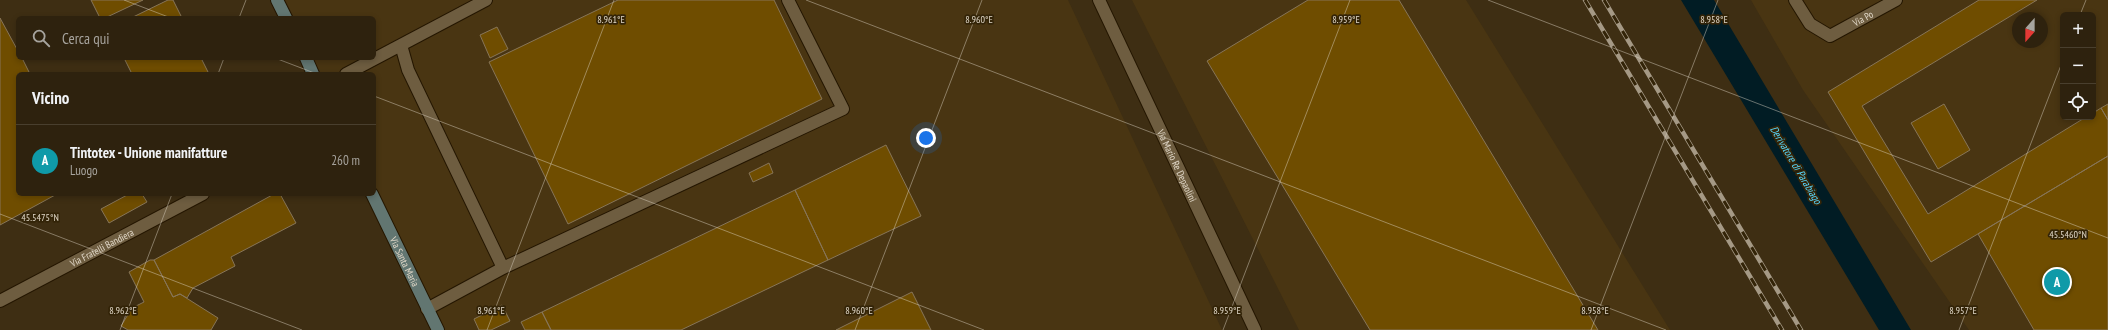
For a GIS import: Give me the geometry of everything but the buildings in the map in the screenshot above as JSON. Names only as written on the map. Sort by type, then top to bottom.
[{"type":"street","points":[[277,0],[285,16]]},
{"type":"street","points":[[376,58],[486,0]]},
{"type":"street","points":[[427,309],[502,268],[844,109],[788,0]]},
{"type":"street","name":"Via Mario Re Depaolini","points":[[1100,0],[1255,330]]},
{"type":"street","name":"Via Po","points":[[1795,0],[1810,24],[1830,36],[1896,0]]},
{"type":"street","points":[[401,45],[408,70],[502,268]]},
{"type":"street","points":[[307,60],[312,72]]},
{"type":"street","points":[[350,72],[373,60]]},
{"type":"street","name":"Via Fratelli Bandiera","points":[[0,301],[199,196]]},
{"type":"street","name":"Via Santa Maria","points":[[373,196],[438,330]]},
{"type":"shaded area","points":[[285,0],[1068,0],[1222,330],[445,330],[376,188],[376,72],[320,72],[314,60],[376,60],[376,16],[293,16]]},
{"type":"shaded area","points":[[1132,0],[1466,0],[1670,330],[1299,330]]},
{"type":"shaded area","points":[[1751,0],[2108,0],[2108,330],[1969,330],[1803,90]]},
{"type":"water","name":"Derivatore di Parabiago","points":[[1681,0],[1714,0],[1911,330],[1879,330]]},
{"type":"railway","points":[[1585,0],[1782,330]]},
{"type":"railway","points":[[1604,0],[1801,330]]},
{"type":"place","name":"Tintotex - Unione manifatture","points":[[2057,282]]}]
